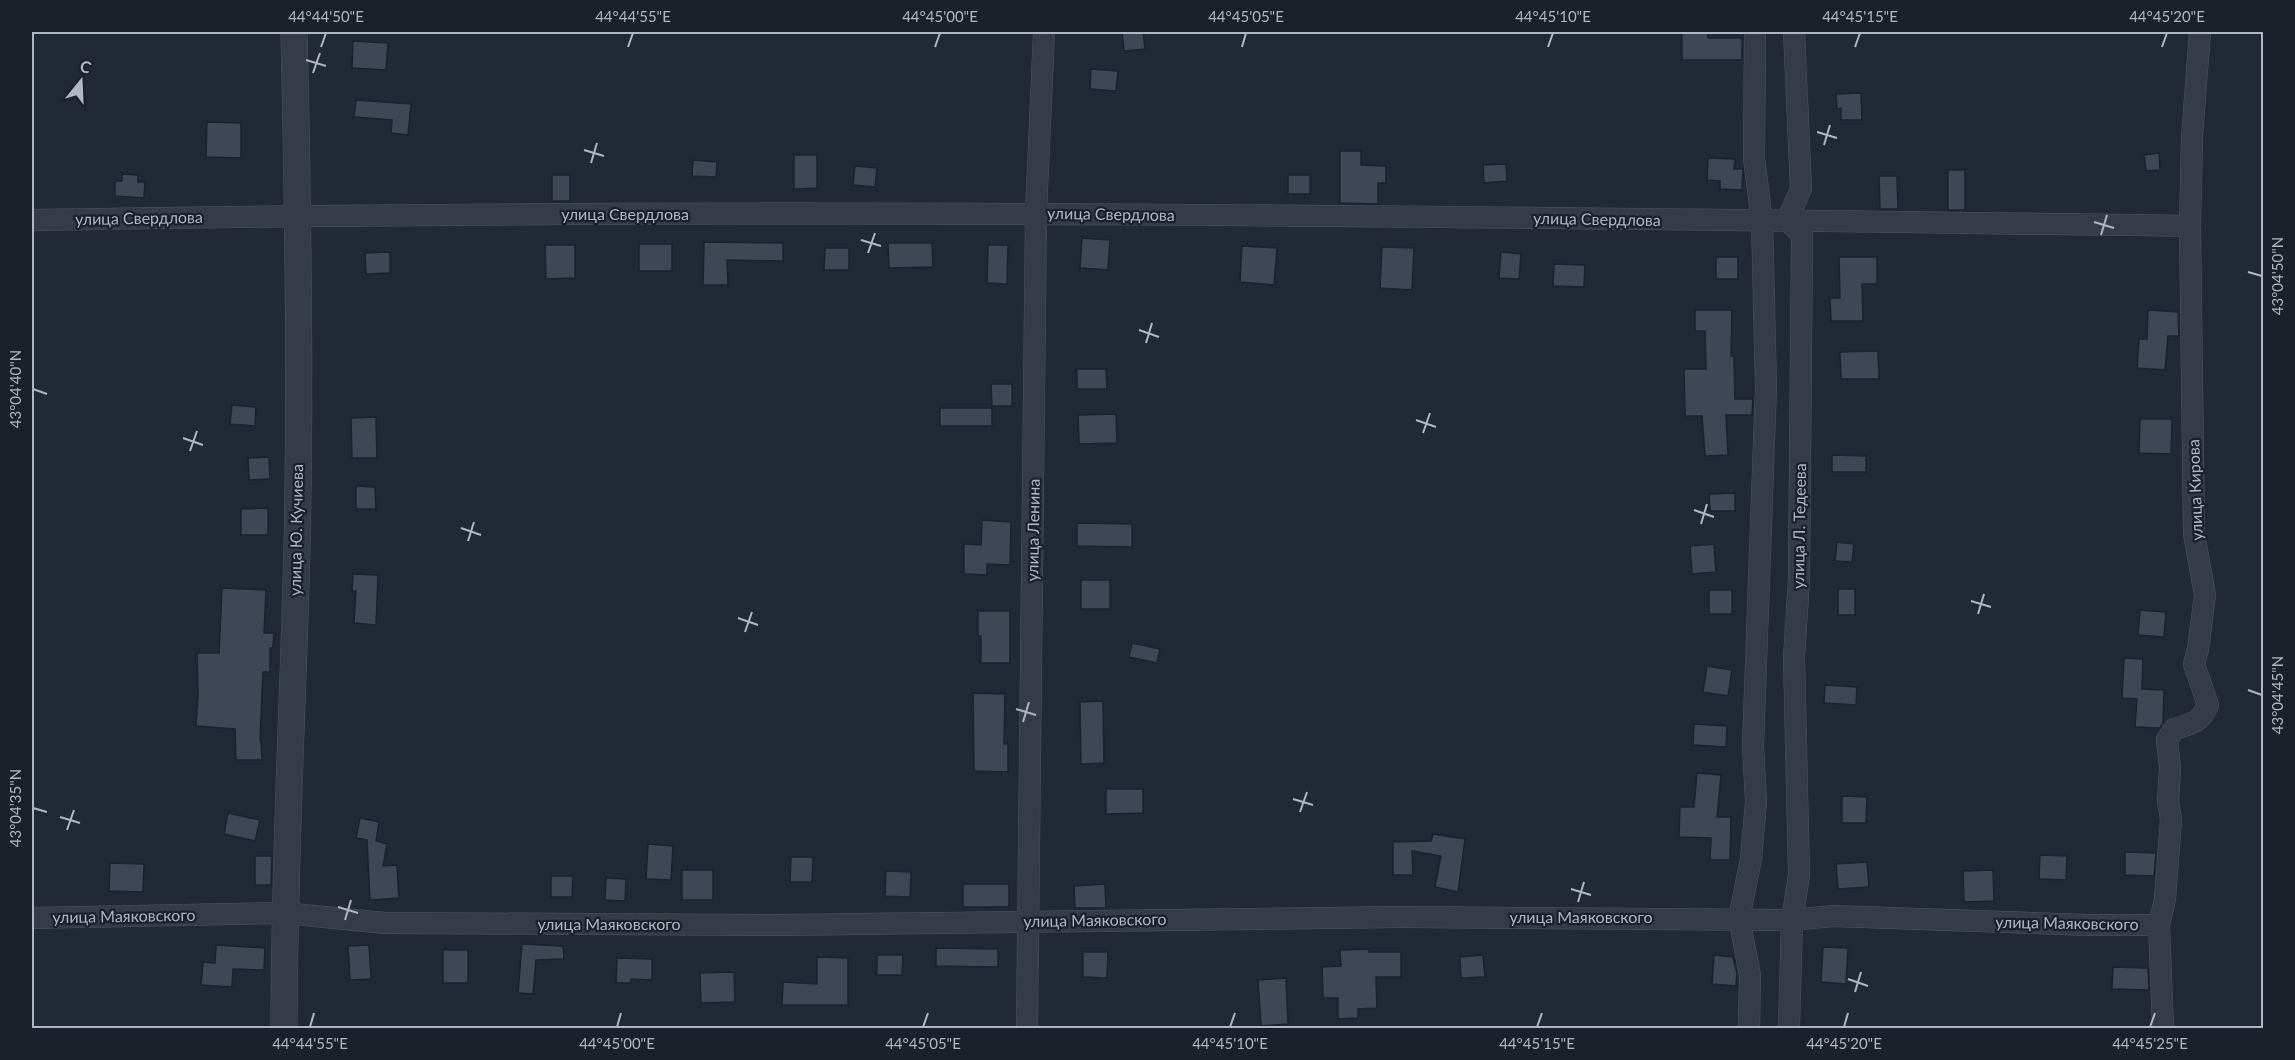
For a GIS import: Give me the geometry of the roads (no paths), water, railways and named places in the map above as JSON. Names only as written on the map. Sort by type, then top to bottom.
[{"type":"street","name":"улица Ю. Кучиева","points":[[284,1029],[284,913],[297,546],[298,215],[294,32]]},
{"type":"street","name":"улица Ленина","points":[[1027,1029],[1036,213],[1044,32]]},
{"type":"street","points":[[1749,1029],[1750,975],[1739,918],[1751,859],[1756,802],[1753,746],[1766,386],[1762,221],[1754,158],[1755,32]]},
{"type":"street","points":[[1787,220],[1801,189],[1794,32]]},
{"type":"street","name":"улица Кирова","points":[[2163,1029],[2159,924],[2165,899],[2170,819],[2168,802],[2170,768],[2167,740],[2174,729],[2203,717],[2208,705],[2194,664],[2205,595],[2194,534],[2190,226],[2192,136],[2200,32]]},
{"type":"street","name":"улица Свердлова","points":[[32,220],[298,215],[1036,213],[2190,226]]},
{"type":"street","name":"улица Л. Тедеева","points":[[1787,220],[1802,234],[1799,579],[1794,657],[1799,875],[1792,920],[1789,1029]]},
{"type":"street","name":"улица Маяковского","points":[[32,918],[284,913],[408,923],[779,926],[1400,917],[1792,920],[1833,916],[2088,925],[2159,924]]}]
